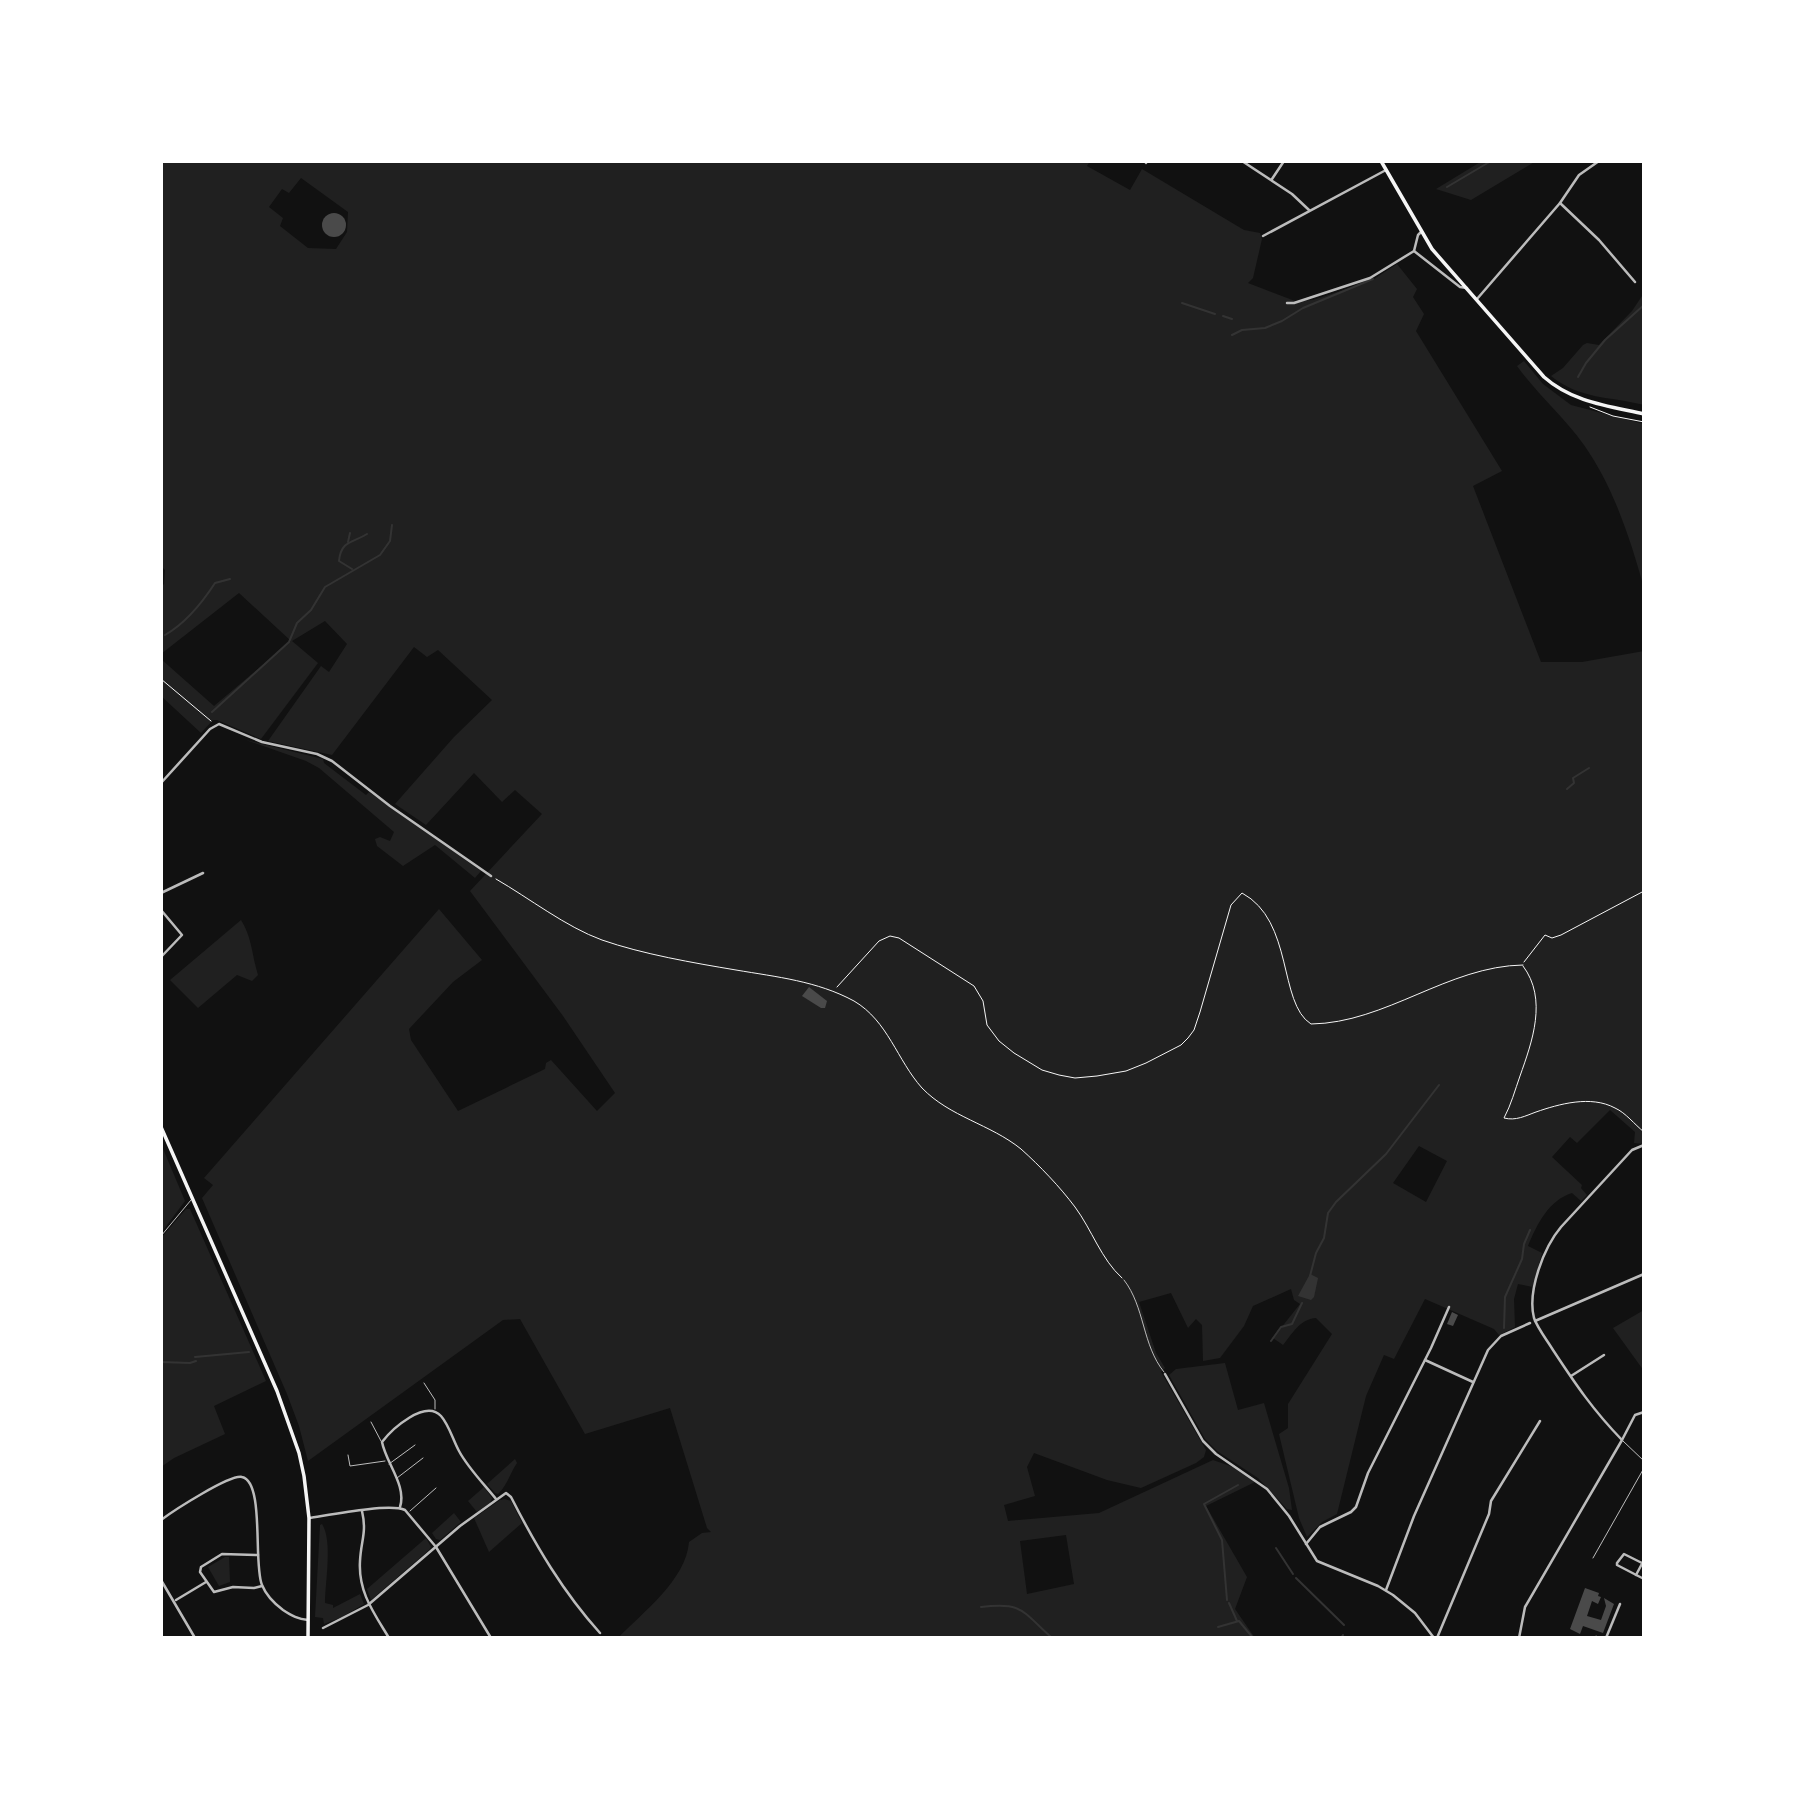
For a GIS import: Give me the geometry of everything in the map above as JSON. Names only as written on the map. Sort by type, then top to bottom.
[{"type":"main road","points":[[1381,161],[1436,255],[1544,377],[1560,390],[1586,401],[1644,414]]},
{"type":"main road","points":[[161,1127],[285,1410],[304,1476],[309,1518],[308,1638]]},
{"type":"street","points":[[1242,161],[1272,179],[1310,211]]},
{"type":"street","points":[[1272,179],[1284,161]]},
{"type":"street","points":[[1477,299],[1560,203],[1579,175],[1599,161]]},
{"type":"street","points":[[1263,236],[1386,170]]},
{"type":"street","points":[[1560,203],[1600,240],[1635,282]]},
{"type":"street","points":[[1287,303],[1370,278],[1414,251],[1421,232]]},
{"type":"street","points":[[1414,251],[1460,287],[1467,288]]},
{"type":"street","points":[[161,783],[216,724],[262,742],[317,754],[332,761],[390,806],[491,876]]},
{"type":"street","points":[[161,884],[162,893],[203,873]]},
{"type":"street","points":[[161,910],[182,935],[161,957]]},
{"type":"street","points":[[1622,1440],[1592,1408],[1535,1321],[1533,1296],[1550,1241],[1632,1150],[1643,1145]]},
{"type":"street","points":[[1535,1321],[1644,1274]]},
{"type":"street","points":[[1306,1544],[1320,1527],[1356,1507],[1368,1473],[1449,1307]]},
{"type":"street","points":[[1386,1590],[1414,1516],[1492,1344],[1501,1336],[1530,1323]]},
{"type":"street","points":[[1570,1377],[1604,1355]]},
{"type":"street","points":[[1425,1360],[1473,1382]]},
{"type":"street","points":[[1165,1374],[1203,1441],[1216,1454],[1267,1489],[1289,1516],[1319,1563],[1386,1590],[1415,1613],[1436,1638],[1489,1514],[1491,1501],[1539,1421]]},
{"type":"street","points":[[400,1507],[402,1496],[382,1442],[401,1423],[424,1411],[434,1411],[443,1418],[460,1453],[496,1499]]},
{"type":"street","points":[[1519,1638],[1521,1619],[1529,1600],[1635,1415],[1644,1412]]},
{"type":"street","points":[[161,1520],[194,1499],[240,1476],[250,1482],[254,1493],[262,1586],[272,1600],[285,1611],[297,1619],[308,1620]]},
{"type":"street","points":[[323,1628],[368,1605],[436,1547],[506,1493],[511,1497],[540,1552],[573,1604],[600,1633]]},
{"type":"street","points":[[309,1518],[400,1507],[409,1513],[436,1547],[491,1638]]},
{"type":"street","points":[[362,1511],[365,1534],[360,1572],[363,1594],[389,1638]]},
{"type":"street","points":[[1636,1575],[1643,1561],[1624,1554],[1617,1561],[1617,1565],[1636,1575],[1644,1579]]},
{"type":"street","points":[[258,1555],[218,1556],[201,1567],[200,1572],[214,1592],[233,1587],[262,1586]]},
{"type":"street","points":[[161,1580],[195,1638]]},
{"type":"street","points":[[175,1601],[206,1582]]},
{"type":"street","points":[[1606,1638],[1619,1604]]},
{"type":"lane","points":[[161,1236],[192,1198]]},
{"type":"lane","points":[[1124,1280],[1135,1296],[1157,1362],[1165,1374]]},
{"type":"lane","points":[[424,1383],[435,1400],[434,1411]]},
{"type":"lane","points":[[371,1422],[382,1442]]},
{"type":"lane","points":[[1622,1440],[1644,1461]]},
{"type":"lane","points":[[348,1455],[350,1466],[388,1462],[415,1445]]},
{"type":"lane","points":[[396,1479],[423,1458]]},
{"type":"lane","points":[[1593,1558],[1644,1468]]},
{"type":"lane","points":[[409,1513],[436,1488]]},
{"type":"path","points":[[1585,404],[1613,416],[1644,422]]},
{"type":"path","points":[[161,679],[216,724]]},
{"type":"path","points":[[491,876],[601,940],[671,957],[805,981],[855,1002],[877,1020],[908,1070],[931,1097],[1020,1149],[1048,1177],[1075,1207],[1110,1268],[1124,1280]]},
{"type":"path","points":[[1522,965],[1545,935],[1552,938],[1561,935],[1644,891]]},
{"type":"path","points":[[837,987],[878,941],[890,936],[899,938],[974,986],[983,1001],[987,1025],[999,1041],[1014,1054],[1042,1070],[1075,1077],[1112,1075],[1181,1045],[1194,1030],[1231,905],[1242,893],[1255,901],[1267,916],[1299,1010],[1311,1024],[1359,1015],[1388,1006],[1473,971],[1522,965],[1534,990],[1537,1021],[1531,1047],[1504,1118],[1513,1120],[1553,1106],[1597,1102],[1622,1112],[1644,1132]]},
{"type":"shaded area","points":[[161,161],[1090,161],[1087,166],[1130,190],[1142,169],[1244,230],[1260,233],[1262,239],[1253,278],[1248,283],[1295,301],[1313,300],[1371,281],[1397,264],[1417,289],[1413,297],[1424,314],[1416,331],[1502,471],[1473,486],[1541,662],[1582,662],[1644,651],[1644,1144],[1634,1143],[1635,1132],[1610,1110],[1577,1143],[1570,1137],[1552,1157],[1582,1185],[1581,1188],[1587,1195],[1581,1201],[1572,1193],[1564,1196],[1550,1207],[1535,1229],[1528,1246],[1542,1253],[1533,1287],[1518,1284],[1514,1299],[1515,1327],[1499,1335],[1494,1329],[1425,1299],[1394,1359],[1384,1355],[1366,1396],[1337,1514],[1322,1522],[1307,1537],[1299,1518],[1279,1434],[1288,1428],[1288,1404],[1332,1334],[1316,1318],[1301,1324],[1283,1345],[1273,1338],[1300,1304],[1294,1300],[1291,1289],[1253,1306],[1244,1326],[1220,1358],[1203,1361],[1202,1325],[1196,1319],[1188,1328],[1171,1293],[1139,1302],[1156,1353],[1165,1368],[1161,1372],[1206,1450],[1204,1457],[1141,1488],[1107,1480],[1034,1453],[1027,1467],[1035,1496],[1004,1505],[1008,1521],[1099,1513],[1213,1460],[1233,1467],[1255,1482],[1206,1506],[1247,1577],[1235,1609],[1255,1638],[618,1638],[672,1582],[686,1556],[689,1542],[702,1533],[711,1532],[707,1528],[670,1408],[585,1434],[520,1319],[503,1320],[308,1461],[287,1394],[202,1198],[213,1185],[204,1178],[439,909],[482,960],[453,982],[409,1029],[411,1040],[458,1111],[545,1069],[546,1063],[551,1060],[597,1111],[615,1093],[563,1016],[470,891],[542,814],[515,790],[502,802],[474,773],[426,825],[395,804],[454,737],[492,700],[438,650],[427,657],[414,647],[332,755],[268,741],[321,666],[329,672],[347,644],[325,621],[292,641],[318,663],[261,739],[217,720],[213,720],[201,733],[161,696],[161,659],[214,706],[291,641],[239,593],[161,654],[161,587],[164,584],[165,570],[161,566]],"holes":[[[301,178],[348,212],[347,232],[336,249],[308,248],[280,226],[283,218],[269,207],[282,189],[289,193]],[[1419,1146],[1447,1161],[1426,1202],[1393,1183]],[[1066,1535],[1074,1584],[1027,1594],[1020,1541]]]},
{"type":"shaded area","points":[[1482,161],[1536,161],[1471,200],[1436,189]]},
{"type":"shaded area","points":[[1644,293],[1644,405],[1584,393],[1551,376],[1563,368],[1583,345],[1599,345],[1632,311]]},
{"type":"shaded area","points":[[1524,361],[1543,384],[1571,405],[1644,424],[1644,588],[1627,532],[1604,478],[1584,445],[1517,366]]},
{"type":"shaded area","points":[[246,740],[323,759],[324,763],[366,795],[369,792],[481,871],[475,878],[435,845],[403,866],[377,846],[375,839],[380,837],[390,841],[394,832],[319,768]]},
{"type":"shaded area","points":[[241,920],[250,940],[258,975],[252,981],[237,975],[198,1008],[170,980]]},
{"type":"shaded area","points":[[161,1144],[185,1201],[161,1233]]},
{"type":"shaded area","points":[[186,1209],[190,1209],[266,1381],[214,1406],[225,1434],[161,1467],[161,1238]]},
{"type":"shaded area","points":[[1310,1274],[1318,1278],[1311,1300],[1298,1296]]},
{"type":"shaded area","points":[[1644,1310],[1644,1371],[1613,1328]]},
{"type":"shaded area","points":[[1225,1363],[1238,1410],[1264,1403],[1289,1488],[1292,1510],[1287,1509],[1258,1478],[1217,1451],[1205,1439],[1169,1375],[1176,1369]]},
{"type":"shaded area","points":[[515,1459],[517,1463],[506,1483],[498,1494],[495,1493],[487,1484]]},
{"type":"shaded area","points":[[484,1487],[492,1498],[490,1503],[477,1512],[468,1501]]},
{"type":"shaded area","points":[[505,1499],[511,1501],[522,1523],[489,1552],[474,1518]]},
{"type":"shaded area","points":[[454,1513],[461,1522],[440,1540],[436,1539],[432,1533]]},
{"type":"shaded area","points":[[322,1524],[328,1551],[325,1603],[333,1605],[333,1608],[360,1594],[364,1604],[324,1624],[323,1618],[315,1617]]},
{"type":"shaded area","points":[[426,1538],[431,1547],[429,1550],[371,1600],[367,1589]]},
{"type":"shaded area","points":[[229,1557],[230,1582],[219,1586],[208,1567]]},
{"type":"building","points":[[334,213],[345,220],[346,225],[339,236],[334,237],[323,230],[322,225],[329,214]]},
{"type":"building","points":[[809,987],[827,1001],[825,1008],[802,996]]},
{"type":"building","points":[[1452,1312],[1458,1315],[1453,1326],[1447,1324]]},
{"type":"building","points":[[1585,1588],[1599,1593],[1598,1596],[1601,1597],[1598,1604],[1592,1601],[1587,1616],[1601,1620],[1606,1606],[1604,1598],[1614,1604],[1603,1633],[1583,1626],[1580,1634],[1570,1629]]},
{"type":"waterway","points":[[1447,187],[1491,161]]},
{"type":"waterway","points":[[1232,335],[1242,330],[1265,328],[1303,308],[1373,279]]},
{"type":"waterway","points":[[1182,303],[1215,314]]},
{"type":"waterway","points":[[1578,377],[1605,340],[1644,305]]},
{"type":"waterway","points":[[1223,316],[1232,319]]},
{"type":"waterway","points":[[212,712],[289,642],[297,623],[311,610],[325,587],[380,555],[390,541],[392,525]]},
{"type":"waterway","points":[[348,542],[350,533]]},
{"type":"waterway","points":[[352,569],[339,561],[342,549],[367,534]]},
{"type":"waterway","points":[[165,635],[193,612],[215,583],[230,579]]},
{"type":"waterway","points":[[1567,789],[1574,783],[1573,778],[1589,768]]},
{"type":"waterway","points":[[1310,1276],[1316,1253],[1324,1238],[1328,1213],[1386,1154],[1439,1085]]},
{"type":"waterway","points":[[1504,1328],[1505,1297],[1522,1259],[1530,1230]]},
{"type":"waterway","points":[[1271,1341],[1281,1327],[1292,1324],[1302,1303]]},
{"type":"waterway","points":[[195,1357],[249,1352]]},
{"type":"waterway","points":[[161,1362],[196,1361]]},
{"type":"waterway","points":[[1227,1600],[1222,1540],[1204,1504],[1238,1485]]},
{"type":"waterway","points":[[1276,1548],[1293,1574]]},
{"type":"waterway","points":[[1296,1578],[1344,1625]]},
{"type":"waterway","points":[[1229,1603],[1237,1621]]},
{"type":"waterway","points":[[981,1607],[1013,1607],[1026,1614],[1051,1637]]},
{"type":"waterway","points":[[1218,1627],[1239,1621],[1253,1638]]}]
